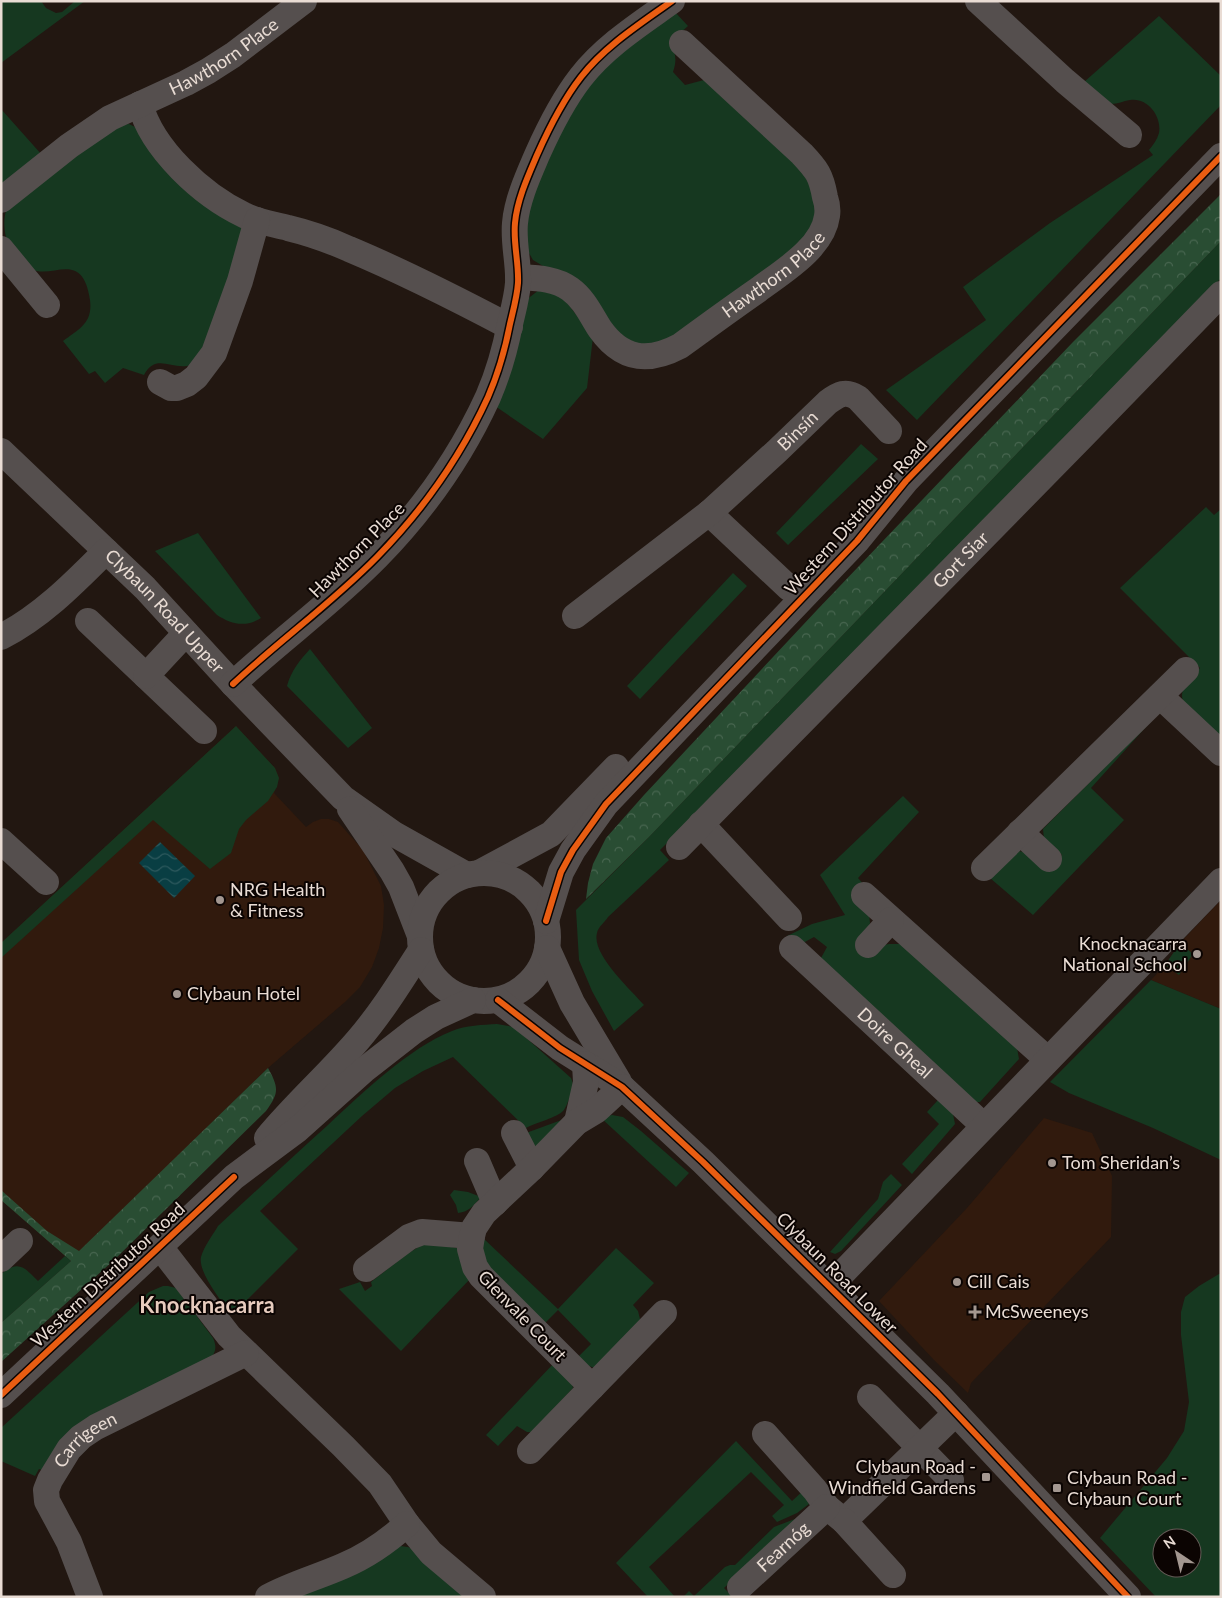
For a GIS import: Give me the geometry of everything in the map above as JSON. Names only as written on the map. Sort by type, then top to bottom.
[{"type":"street","name":"Hawthorn Place","points":[[1,200],[69,146],[110,118],[186,83],[224,60],[304,1]]},
{"type":"street","points":[[978,1],[1065,81],[1129,135]]},
{"type":"street","name":"Hawthorn Place","points":[[233,684],[308,620],[370,563],[401,531],[450,465],[470,432],[499,372],[510,327],[518,277],[515,225],[517,213],[528,175],[548,131],[567,97],[581,77],[616,42],[660,5]]},
{"type":"street","name":"Hawthorn Place","points":[[518,277],[544,279],[556,282],[570,289],[584,304],[605,334],[621,350],[639,357],[650,357],[670,352],[680,346],[787,268],[814,245],[821,234],[828,216],[822,178],[802,154],[682,43]]},
{"type":"street","points":[[140,104],[152,134],[171,157],[192,179],[224,204],[244,216],[311,234],[349,249],[411,277],[510,327]]},
{"type":"street","name":"Western Distributor Road","points":[[546,921],[561,872],[573,850],[606,804],[857,541],[906,481],[1221,156]]},
{"type":"street","points":[[160,382],[171,388],[178,388],[187,384],[196,377],[214,353],[240,281],[257,220]]},
{"type":"street","points":[[1,249],[47,305]]},
{"type":"street","name":"Gort Siar","points":[[679,847],[1221,294]]},
{"type":"street","name":"Binsín","points":[[575,616],[708,513],[828,402],[838,395],[852,394],[858,398],[889,430]]},
{"type":"street","name":"Clybaun Road Upper","points":[[1,452],[145,588],[233,684],[343,798],[394,834],[473,874]]},
{"type":"street","name":"Western Distributor Road","points":[[473,874],[551,834],[844,531],[906,481]]},
{"type":"street","points":[[708,513],[789,588]]},
{"type":"street","points":[[1,637],[26,623],[48,606],[106,551]]},
{"type":"street","points":[[88,621],[204,731]]},
{"type":"street","points":[[146,676],[186,633]]},
{"type":"street","points":[[984,868],[1186,670]]},
{"type":"street","points":[[1160,696],[1221,752]]},
{"type":"street","name":"Clybaun Road Upper","points":[[343,798],[377,851],[392,870],[420,943]]},
{"type":"street","points":[[701,824],[789,918]]},
{"type":"street","points":[[1020,832],[1049,859]]},
{"type":"street","points":[[1,841],[46,882]]},
{"type":"street","points":[[492,873],[506,877],[523,886],[536,899],[546,921],[547,948],[542,966],[530,982],[514,994],[486,1000],[454,994],[442,986],[432,975],[425,963],[420,943],[424,915],[434,896],[448,884],[473,874],[492,873]]},
{"type":"street","points":[[830,1286],[1047,1059],[1105,1002],[1221,881]]},
{"type":"street","points":[[864,895],[1047,1059]]},
{"type":"street","points":[[868,945],[891,920]]},
{"type":"street","name":"Western Distributor Road","points":[[234,1177],[284,1117],[358,1041],[386,1005],[420,943]]},
{"type":"street","name":"Clybaun Road Lower","points":[[547,948],[572,1003],[622,1087]]},
{"type":"street","name":"Doire Gheal","points":[[804,952],[984,1126]]},
{"type":"street","name":"Western Distributor Road","points":[[1,1395],[234,1177],[297,1130],[364,1070],[414,1031],[436,1017],[486,1000]]},
{"type":"street","name":"Clybaun Road Lower","points":[[486,1000],[622,1087],[703,1162],[956,1413],[1128,1597]]},
{"type":"street","points":[[577,1122],[586,1082],[585,1064]]},
{"type":"street","name":"Glenvale Court","points":[[592,1387],[481,1276],[475,1267],[470,1249],[474,1228],[484,1213],[577,1122],[597,1110],[622,1087]]},
{"type":"street","points":[[514,1133],[532,1168]]},
{"type":"street","points":[[477,1161],[495,1204]]},
{"type":"street","points":[[366,1269],[409,1237],[422,1232],[472,1236]]},
{"type":"street","points":[[1,1260],[20,1241]]},
{"type":"street","points":[[160,1247],[216,1321],[246,1353],[380,1484],[407,1524],[431,1553],[483,1597]]},
{"type":"street","points":[[530,1451],[664,1313]]},
{"type":"street","name":"Carrigeen","points":[[90,1597],[69,1542],[47,1502],[46,1490],[50,1480],[69,1449],[96,1426],[246,1353]]},
{"type":"street","points":[[870,1397],[951,1480]]},
{"type":"street","name":"Fearnóg","points":[[740,1587],[920,1448],[956,1413]]},
{"type":"street","points":[[765,1434],[835,1514],[893,1575]]},
{"type":"street","points":[[270,1596],[354,1561],[392,1537],[407,1524]]},
{"type":"shaded area","name":"Clybaun Hotel","points":[[236,726],[275,768],[279,778],[274,793],[306,827],[321,819],[338,822],[363,850],[381,886],[384,905],[383,928],[379,948],[372,967],[360,987],[268,1068],[71,1261],[1,1200],[1,943]]},
{"type":"shaded area","name":"Knocknacarra National School","points":[[1221,900],[1221,1009],[1151,980],[1165,965],[1180,943]]},
{"type":"shaded area","points":[[1044,1118],[1092,1133],[1112,1176],[1111,1237],[971,1383],[968,1393],[879,1301],[967,1208]]},
{"type":"green space","points":[[1,1],[41,1],[46,8],[56,13],[62,12],[75,1],[85,1],[1,63]]},
{"type":"green space","points":[[675,12],[688,26],[670,42],[675,57],[673,72],[685,85],[704,80],[804,170],[819,208],[803,243],[668,344],[632,346],[548,269],[533,260],[525,246],[530,199],[537,177],[581,94],[613,59]]},
{"type":"green space","points":[[1159,16],[1221,76],[1221,105],[917,420],[886,390],[986,320],[963,287],[1050,223],[1153,155],[1149,150],[1157,138],[1159,127],[1156,115],[1152,109],[1137,100],[1111,104],[1084,82]]},
{"type":"green space","points":[[1,109],[42,155],[1,186]]},
{"type":"green space","points":[[129,124],[135,127],[143,137],[243,228],[214,331],[191,365],[177,366],[159,363],[149,368],[144,375],[123,368],[105,383],[95,371],[89,374],[63,341],[84,325],[87,320],[90,300],[86,284],[80,275],[73,270],[38,271],[29,268],[9,245],[5,233],[4,219],[7,207],[14,198],[121,125]]},
{"type":"green space","points":[[1221,194],[1221,241],[649,837],[586,899],[593,864],[606,838],[644,795],[817,610],[1073,342]]},
{"type":"green space","points":[[1221,241],[1221,278],[660,850],[669,860],[608,917],[600,927],[597,933],[597,942],[600,951],[613,971],[644,1005],[614,1031],[592,991],[579,960],[576,910],[649,837]]},
{"type":"green space","points":[[539,290],[562,296],[593,337],[587,388],[543,439],[495,406],[526,300]]},
{"type":"green space","points":[[861,444],[878,459],[788,545],[776,533]]},
{"type":"green space","points":[[1206,507],[1214,515],[1221,509],[1221,741],[1184,704],[1182,698],[1183,689],[1186,684],[1200,668],[1120,588]]},
{"type":"green space","points":[[198,533],[261,618],[249,623],[238,624],[217,615],[155,551]]},
{"type":"green space","points":[[733,573],[747,586],[640,699],[627,686]]},
{"type":"green space","points":[[310,649],[372,728],[348,748],[287,686],[296,666]]},
{"type":"green space","points":[[1154,718],[1091,788],[1124,820],[1033,915],[990,878],[1018,851],[1024,852],[1048,869],[1062,855],[1044,839],[1043,829]]},
{"type":"green space","points":[[236,726],[275,768],[279,778],[277,787],[268,801],[246,820],[239,829],[231,853],[210,869],[153,820],[1,958],[1,943]]},
{"type":"green space","points":[[903,796],[919,812],[858,878],[866,887],[869,928],[884,945],[901,944],[1017,1048],[1019,1059],[980,1102],[975,1102],[821,958],[827,947],[814,937],[803,943],[791,940],[787,936],[812,924],[845,915],[820,875]]},
{"type":"green space","points":[[1180,943],[1193,954],[1179,975],[1165,965]]},
{"type":"green space","points":[[1151,980],[1221,1009],[1221,1160],[1153,1128],[1069,1093],[1050,1082]]},
{"type":"green space","points":[[497,1024],[514,1027],[571,1078],[573,1090],[563,1111],[526,1128],[453,1057],[423,1071],[395,1088],[362,1116],[260,1211],[298,1249],[233,1314],[229,1312],[206,1278],[201,1263],[204,1249],[218,1226],[356,1099],[419,1048],[457,1029]]},
{"type":"green space","points":[[268,1068],[276,1090],[273,1100],[266,1111],[114,1260],[1,1362],[1,1323],[71,1261],[1,1200],[1,1190],[47,1231],[79,1251]]},
{"type":"green space","points":[[938,1100],[953,1114],[955,1124],[912,1174],[902,1164],[939,1124],[927,1112]]},
{"type":"green space","points":[[612,1115],[623,1117],[689,1173],[676,1187],[601,1118]]},
{"type":"green space","points":[[567,1118],[532,1155],[526,1133]]},
{"type":"green space","points":[[891,1174],[902,1185],[841,1251],[835,1254],[830,1252],[878,1199],[883,1182]]},
{"type":"green space","points":[[454,1190],[468,1192],[481,1197],[468,1210],[458,1213],[450,1195]]},
{"type":"green space","points":[[483,1238],[558,1309],[616,1248],[654,1283],[633,1305],[638,1311],[641,1323],[595,1368],[589,1366],[577,1358],[591,1344],[558,1310],[545,1323],[488,1266],[483,1251]]},
{"type":"green space","points":[[427,1242],[457,1248],[471,1278],[401,1351],[339,1289],[360,1282],[365,1291],[372,1286],[371,1282],[407,1254]]},
{"type":"green space","points":[[65,1256],[71,1261],[1,1323],[1,1274],[17,1266],[25,1269],[38,1281]]},
{"type":"green space","points":[[1221,1274],[1221,1597],[1156,1597],[1100,1538],[1167,1458],[1184,1431],[1189,1402],[1181,1335],[1181,1312],[1185,1297],[1199,1286]]},
{"type":"green space","points":[[163,1286],[176,1288],[213,1338],[215,1349],[210,1359],[44,1471],[39,1469],[35,1476],[1,1461],[1,1428],[149,1292]]},
{"type":"green space","points":[[554,1363],[572,1383],[573,1388],[532,1432],[527,1432],[517,1426],[498,1446],[486,1435]]},
{"type":"green space","points":[[736,1441],[792,1501],[804,1490],[809,1504],[797,1513],[777,1522],[772,1516],[784,1505],[751,1472],[649,1567],[675,1597],[648,1597],[616,1563]]},
{"type":"green space","points":[[800,1517],[724,1588],[733,1597],[683,1597],[689,1591],[694,1596],[725,1567],[735,1565],[774,1527]]},
{"type":"green space","points":[[400,1546],[414,1550],[467,1597],[297,1597]]},
{"type":"water","points":[[160,842],[195,876],[174,898],[139,863]]},
{"type":"cycle path","points":[[233,684],[342,590],[377,557],[410,521],[453,461],[488,397],[501,362],[517,288],[516,214],[520,197],[546,135],[568,95],[590,66],[624,36],[672,1]]},
{"type":"cycle path","points":[[546,921],[561,872],[573,850],[606,804],[857,541],[906,481],[1221,156]]},
{"type":"cycle path","points":[[498,1000],[560,1048],[622,1087],[703,1162],[938,1394],[1128,1597]]},
{"type":"cycle path","points":[[1,1395],[234,1177]]},
{"type":"place","name":"NRG Health & Fitness","points":[[220,900]]},
{"type":"place","name":"Knocknacarra National School","points":[[1197,954]]},
{"type":"place","name":"Clybaun Hotel","points":[[177,994]]},
{"type":"place","name":"Tom Sheridan’s","points":[[1052,1163]]},
{"type":"place","name":"Cill Cais","points":[[957,1282]]},
{"type":"place","name":"McSweeneys","points":[[975,1312]]},
{"type":"place","name":"Clybaun Road - Windfield Gardens","points":[[986,1477]]},
{"type":"place","name":"Clybaun Road - Clybaun Court","points":[[1057,1488]]},
{"type":"district","name":"Knocknacarra","points":[[207,1305]]}]
